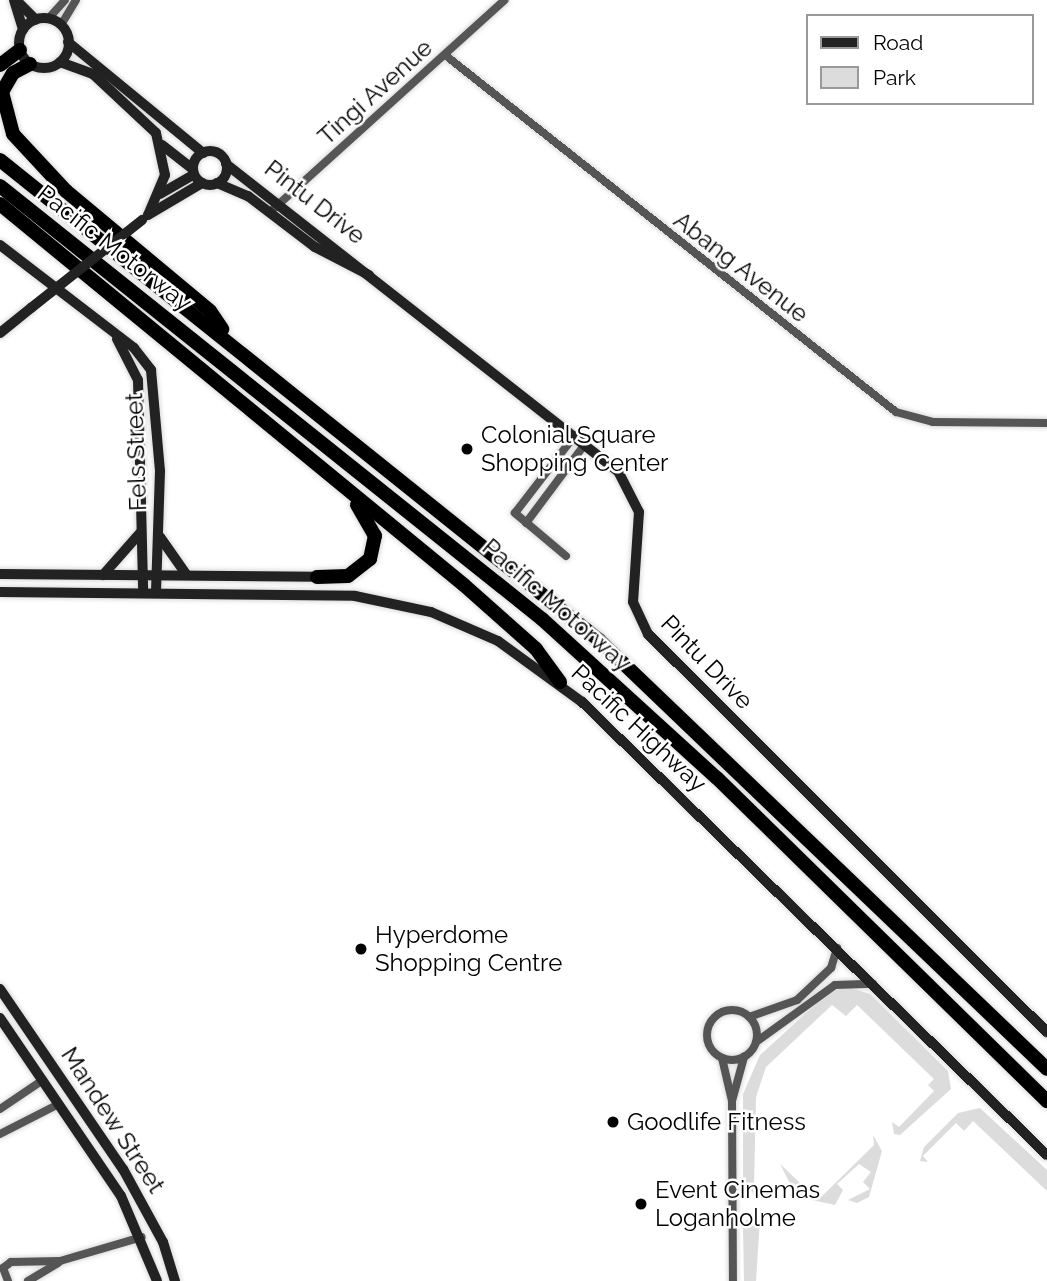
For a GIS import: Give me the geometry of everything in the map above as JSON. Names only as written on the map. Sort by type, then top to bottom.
[{"type":"highway","points":[[0,65],[20,50]]},
{"type":"highway","points":[[30,64],[10,76],[2,92],[13,134],[89,212],[210,311],[229,340]]},
{"type":"highway","name":"Pacific Motorway","points":[[0,160],[488,546],[652,687],[1047,1069]]},
{"type":"highway","name":"Pacific Motorway","points":[[0,186],[551,627],[717,778],[1047,1101]]},
{"type":"highway","points":[[0,204],[506,621],[560,682]]},
{"type":"highway","points":[[304,457],[360,509],[376,542],[360,570],[317,577]]},
{"type":"street","points":[[15,0],[36,20]]},
{"type":"street","points":[[15,0],[23,30],[20,50],[30,64],[45,68],[60,62],[93,74],[148,123],[162,145],[202,183]]},
{"type":"street","points":[[48,19],[65,0]]},
{"type":"street","points":[[61,25],[76,0]]},
{"type":"street","name":"Tingi Avenue","points":[[270,212],[505,0]]},
{"type":"street","points":[[0,333],[145,217],[202,183],[217,183],[226,164],[217,153],[203,153],[68,42],[61,25],[48,19],[36,20],[23,30]]},
{"type":"street","points":[[60,62],[68,42]]},
{"type":"street","name":"Abang Avenue","points":[[445,55],[896,412],[933,422],[1047,423]]},
{"type":"street","points":[[160,194],[162,145]]},
{"type":"street","points":[[145,217],[160,194],[193,172],[203,153]]},
{"type":"street","name":"Pintu Drive","points":[[226,164],[280,202],[618,471],[637,505],[632,596],[648,634],[1047,1032]]},
{"type":"street","name":"Pintu Drive","points":[[217,183],[270,212],[322,252],[375,277]]},
{"type":"street","points":[[0,245],[115,337]]},
{"type":"street","name":"Fels Street","points":[[115,337],[138,380],[143,592]]},
{"type":"street","name":"Fels Street","points":[[115,337],[142,356],[155,386],[160,537],[156,593]]},
{"type":"street","points":[[566,556],[515,513],[575,435]]},
{"type":"street","points":[[526,523],[585,444]]},
{"type":"street","points":[[550,468],[561,475]]},
{"type":"street","points":[[103,575],[140,533]]},
{"type":"street","points":[[160,537],[186,574]]},
{"type":"street","points":[[0,575],[186,574],[317,577]]},
{"type":"street","name":"Pacific Highway","points":[[0,592],[329,594],[408,605],[484,633],[560,682],[837,944],[1047,1154]]},
{"type":"street","points":[[733,1281],[732,1101],[722,1058],[709,1046],[710,1024],[729,1011],[749,1017],[805,994],[831,968],[837,944]]},
{"type":"street","points":[[732,1101],[744,1057],[756,1042],[835,985],[876,984]]},
{"type":"street","name":"Mandew Street","points":[[0,989],[123,1169],[163,1242],[175,1281]]},
{"type":"street","points":[[749,1017],[756,1042]]},
{"type":"street","name":"Mandew Street","points":[[0,1018],[59,1104],[142,1237],[158,1281]]},
{"type":"street","points":[[722,1058],[744,1057]]},
{"type":"street","points":[[0,1109],[43,1080]]},
{"type":"street","points":[[0,1134],[59,1104]]},
{"type":"street","points":[[8,1281],[3,1268],[11,1262],[60,1261],[142,1237]]},
{"type":"street","points":[[28,1281],[60,1261]]},
{"type":"green space","points":[[847,987],[870,994],[948,1071],[951,1089],[900,1135],[894,1134],[892,1122],[899,1127],[934,1091],[928,1085],[934,1079],[857,1005],[846,1016],[832,1005],[766,1067],[756,1097],[754,1188],[775,1193],[755,1195],[743,1183],[743,1094],[760,1055],[828,993]]},
{"type":"green space","points":[[980,1108],[1047,1170],[1047,1191],[973,1121],[964,1131],[956,1123],[923,1156],[928,1162],[920,1161],[924,1147],[958,1113]]},
{"type":"green space","points":[[873,1135],[882,1151],[869,1197],[857,1203],[848,1200],[870,1189],[863,1182],[871,1172],[859,1164],[837,1184],[843,1190],[835,1205],[797,1197],[780,1164],[818,1200],[874,1145]]},
{"type":"green space","points":[[760,1218],[756,1281],[744,1281],[743,1229],[746,1220]]},
{"type":"place","name":"Colonial Square Shopping Center","points":[[467,449]]},
{"type":"place","name":"Hyperdome Shopping Centre","points":[[361,949]]},
{"type":"place","name":"Goodlife Fitness","points":[[613,1122]]},
{"type":"place","name":"Event Cinemas Loganholme","points":[[641,1204]]}]
